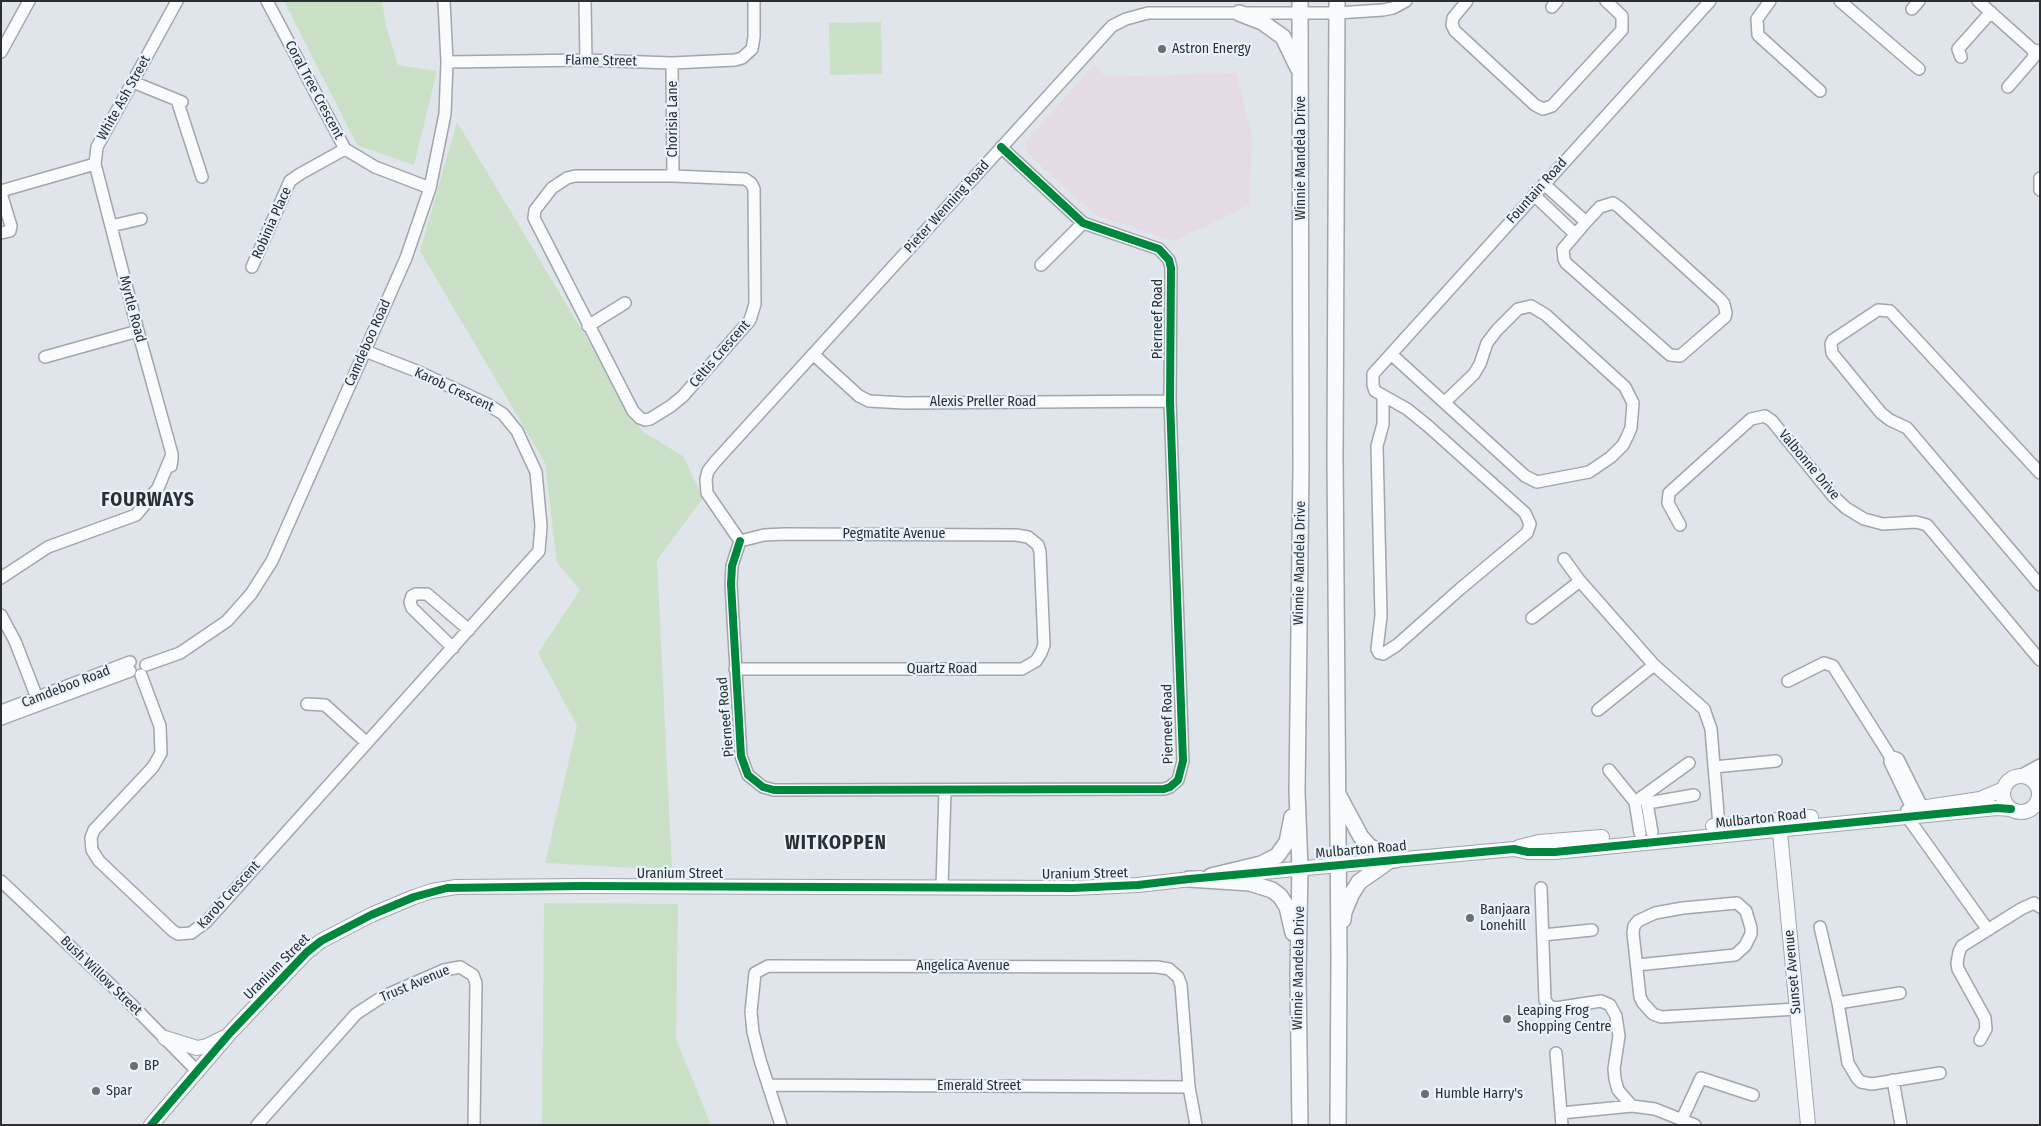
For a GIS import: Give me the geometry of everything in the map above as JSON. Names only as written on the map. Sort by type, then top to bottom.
[{"type":"main road","points":[[1337,7],[1335,448],[1336,790],[1339,958],[1338,1125]]},
{"type":"main road","name":"Winnie Mandela Drive","points":[[1300,8],[1302,468],[1297,792],[1300,868],[1298,974],[1300,1125]]},
{"type":"main road","points":[[1239,14],[1262,22],[1283,38],[1300,74]]},
{"type":"main road","points":[[1336,790],[1361,837],[1369,846],[1392,860],[1365,877],[1351,895],[1344,912],[1339,958]]},
{"type":"main road","points":[[1207,877],[1262,864],[1277,856],[1287,842],[1297,792]]},
{"type":"main road","points":[[1189,879],[1250,884],[1264,887],[1280,896],[1287,907],[1292,926],[1298,974]]},
{"type":"street","points":[[1,52],[29,1]]},
{"type":"street","name":"White Ash Street","points":[[95,164],[97,147],[176,1]]},
{"type":"street","name":"Coral Tree Crescent","points":[[267,1],[346,149],[375,167],[430,188]]},
{"type":"street","name":"Camdeboo Road","points":[[1,719],[38,701],[138,666],[175,647],[192,644],[204,638],[238,610],[251,594],[272,561],[406,258],[430,188],[445,114],[447,62],[444,1]]},
{"type":"street","points":[[585,1],[586,60]]},
{"type":"street","name":"Flame Street","points":[[447,62],[586,60],[672,63],[735,60],[742,58],[752,50],[754,1]]},
{"type":"street","name":"Pieter Wenning Road","points":[[740,541],[707,493],[706,479],[708,471],[1106,31],[1118,22],[1148,13],[1239,14],[1300,8],[1337,7],[1383,10],[1393,8],[1406,1]]},
{"type":"street","points":[[1467,1],[1453,18],[1452,22],[1455,31],[1535,106],[1543,109],[1552,106],[1622,30],[1622,16],[1606,1]]},
{"type":"street","name":"Fountain Road","points":[[1383,396],[1375,391],[1373,374],[1710,1]]},
{"type":"street","points":[[1770,1],[1757,19],[1758,35],[1820,91]]},
{"type":"street","points":[[1840,1],[1919,69]]},
{"type":"street","points":[[1978,1],[2037,50],[2034,57],[2008,87]]},
{"type":"street","points":[[1961,57],[1958,49],[1991,12]]},
{"type":"street","name":"Chorisia Lane","points":[[672,63],[673,176]]},
{"type":"street","points":[[133,82],[180,101],[202,177]]},
{"type":"street","name":"Pierneef Road","points":[[740,541],[731,573],[741,756],[748,775],[763,787],[780,790],[945,791],[1164,789],[1170,787],[1178,780],[1183,761],[1170,401],[1171,268],[1169,260],[1159,249],[1083,224],[1001,147]]},
{"type":"street","name":"Robinia Place","points":[[252,268],[290,181],[346,149]]},
{"type":"street","points":[[1,233],[8,232],[11,229],[1,192],[95,164]]},
{"type":"street","name":"Myrtle Road","points":[[1,578],[48,547],[136,514],[158,488],[172,454],[95,164]]},
{"type":"street","name":"Celtis Crescent","points":[[582,176],[673,176],[745,179],[751,183],[755,196],[755,304],[750,320],[672,406],[645,420],[640,418],[633,411],[588,326],[534,218],[535,210],[552,188],[567,178],[582,176]]},
{"type":"street","points":[[2040,178],[2040,190]]},
{"type":"street","points":[[1544,184],[1586,222]]},
{"type":"street","points":[[1534,195],[1575,234]]},
{"type":"street","points":[[1604,204],[1613,204],[1619,207],[1720,299],[1725,308],[1725,317],[1683,354],[1670,355],[1566,264],[1562,254],[1563,249],[1586,222],[1604,204]]},
{"type":"street","points":[[111,226],[141,219]]},
{"type":"street","points":[[1041,265],[1083,224]]},
{"type":"street","points":[[588,326],[625,303]]},
{"type":"street","points":[[1391,354],[1525,476],[1537,482],[1589,472],[1611,457],[1623,445],[1631,428],[1633,403],[1625,387],[1546,315],[1532,306],[1518,309],[1497,330],[1487,343],[1480,364],[1474,374],[1445,402]]},
{"type":"street","points":[[2040,473],[1890,311],[1878,310],[1833,340],[1831,344],[1832,353],[1882,413],[1890,420],[1907,428],[2040,585]]},
{"type":"street","points":[[45,357],[138,331]]},
{"type":"street","name":"Karob Crescent","points":[[138,666],[160,726],[161,753],[153,767],[94,830],[91,838],[92,850],[99,861],[173,931],[178,934],[192,933],[206,922],[539,551],[541,544],[540,503],[536,472],[517,431],[503,414],[487,404],[419,372],[365,351]]},
{"type":"street","name":"Alexis Preller Road","points":[[813,354],[859,396],[869,401],[1170,401]]},
{"type":"street","points":[[1383,396],[1408,409],[1428,426],[1526,513],[1530,524],[1527,533],[1397,645],[1383,654],[1378,653],[1376,649],[1381,616],[1377,446],[1383,424],[1383,396]]},
{"type":"street","name":"Valbonne Drive","points":[[1680,525],[1668,503],[1669,492],[1751,419],[1765,416],[1772,421],[1833,496],[1846,508],[1864,519],[1883,524],[1916,522],[1927,525],[2040,660]]},
{"type":"street","name":"Pegmatite Avenue","points":[[740,541],[764,535],[785,534],[1016,535],[1032,538],[1038,545],[1040,552]]},
{"type":"street","name":"Quartz Road","points":[[735,669],[1022,669],[1028,667],[1036,661],[1044,645],[1040,552]]},
{"type":"street","points":[[1564,559],[1580,581],[1654,665],[1704,709],[1711,729],[1719,826]]},
{"type":"street","points":[[1532,618],[1580,581]]},
{"type":"street","points":[[453,648],[412,608],[410,602],[412,596],[427,594],[469,630]]},
{"type":"street","points":[[1,615],[15,641],[38,701]]},
{"type":"street","points":[[1788,681],[1824,663],[1833,666],[1890,756],[1890,762],[1912,811],[1988,930]]},
{"type":"street","points":[[1598,710],[1654,665]]},
{"type":"street","name":"Camdeboo Road","points":[[1,711],[38,701]]},
{"type":"street","points":[[307,704],[325,705],[367,743]]},
{"type":"street","points":[[1714,767],[1776,761]]},
{"type":"street","points":[[1646,833],[1647,798],[1689,763]]},
{"type":"street","name":"Mulbarton Road","points":[[1912,811],[1980,799],[2004,789],[2013,778],[2040,765]]},
{"type":"street","points":[[1609,770],[1635,802],[1646,833]]},
{"type":"street","name":"Mulbarton Road","points":[[1514,849],[1528,852],[1555,852],[1912,811],[1997,808],[2024,812],[2035,810],[2039,799],[2039,787],[2027,777],[2020,776]]},
{"type":"street","points":[[2004,789],[2006,804],[2011,809]]},
{"type":"street","points":[[942,887],[945,791]]},
{"type":"street","points":[[1635,802],[1647,798],[1694,795]]},
{"type":"street","name":"Mulbarton Road","points":[[1300,868],[1514,849],[1527,844],[1719,826],[1779,825]]},
{"type":"street","name":"Sunset Avenue","points":[[1779,825],[1808,1125]]},
{"type":"street","name":"Uranium Street","points":[[151,1125],[230,1033],[297,961],[322,941],[371,915],[414,897],[447,888],[582,886],[1073,888],[1138,885],[1300,868]]},
{"type":"street","name":"Bush Willow Street","points":[[1,881],[198,1072]]},
{"type":"street","points":[[1540,888],[1546,1000],[1549,1006],[1555,1008],[1601,1001],[1612,1007],[1616,1016],[1619,1036],[1614,1069],[1618,1090],[1632,1106]]},
{"type":"street","points":[[1637,965],[1735,955],[1746,946],[1751,934],[1746,911],[1740,905],[1732,903],[1655,913],[1642,918],[1634,926],[1633,930],[1640,997],[1643,1003],[1653,1014],[1661,1017],[1797,1009]]},
{"type":"street","points":[[1980,1040],[1986,1029],[1985,1018],[1957,963],[1962,946],[2027,906],[2034,903],[2040,907]]},
{"type":"street","points":[[1820,927],[1838,1003],[1848,1063],[1853,1074],[1861,1082],[1872,1084],[1940,1073]]},
{"type":"street","points":[[1543,935],[1592,930]]},
{"type":"street","name":"Angelica Avenue","points":[[781,1125],[760,1060],[753,1032],[751,1012],[755,973],[768,966],[1157,966],[1165,968],[1173,972],[1180,985],[1189,1087],[1196,1125]]},
{"type":"street","name":"Trust Avenue","points":[[259,1124],[356,1014],[382,997],[444,970],[460,967],[473,975],[476,983],[474,1125]]},
{"type":"street","points":[[1838,1003],[1900,992]]},
{"type":"street","points":[[165,1038],[197,1048],[216,1042],[230,1033]]},
{"type":"street","points":[[1556,1053],[1562,1125]]},
{"type":"street","points":[[1682,1119],[1699,1080],[1704,1078],[1753,1095]]},
{"type":"street","points":[[1893,1080],[1901,1125]]},
{"type":"street","name":"Emerald Street","points":[[769,1085],[1189,1087]]},
{"type":"street","points":[[1611,1108],[1618,1090]]},
{"type":"street","points":[[1561,1113],[1632,1106],[1655,1109],[1695,1125]]},
{"type":"shaded area","points":[[1094,65],[1106,77],[1236,73],[1252,136],[1249,205],[1174,241],[1096,215],[1028,154],[1025,142]]},
{"type":"green space","points":[[284,1],[382,1],[386,26],[398,65],[437,71],[414,165],[357,145]]},
{"type":"green space","points":[[881,22],[882,74],[830,75],[829,23]]},
{"type":"green space","points":[[457,122],[643,432],[683,456],[703,498],[657,560],[672,870],[545,863],[577,726],[538,653],[580,590],[557,563],[545,463],[420,251]]},
{"type":"green space","points":[[544,903],[678,904],[676,1039],[711,1125],[542,1125]]},
{"type":"cycle path","points":[[740,541],[732,566],[731,584],[741,756],[748,775],[763,787],[774,790],[1164,789],[1170,787],[1178,780],[1183,761],[1170,401],[1171,268],[1169,260],[1159,249],[1083,223],[1001,147]]},
{"type":"cycle path","points":[[151,1125],[230,1033],[307,952],[321,941],[371,915],[414,897],[447,888],[582,886],[1073,888],[1138,885],[1514,849],[1528,852],[1555,852],[1997,808],[2011,809]]},
{"type":"place","name":"Astron Energy","points":[[1162,49]]},
{"type":"place","name":"Banjaara Lonehill","points":[[1470,918]]},
{"type":"place","name":"Leaping Frog Shopping Centre","points":[[1507,1019]]},
{"type":"place","name":"BP","points":[[134,1066]]},
{"type":"place","name":"Spar","points":[[96,1091]]},
{"type":"place","name":"Humble Harry's","points":[[1425,1094]]},
{"type":"district","name":"FOURWAYS","points":[[148,501]]},
{"type":"district","name":"WITKOPPEN","points":[[836,844]]}]
